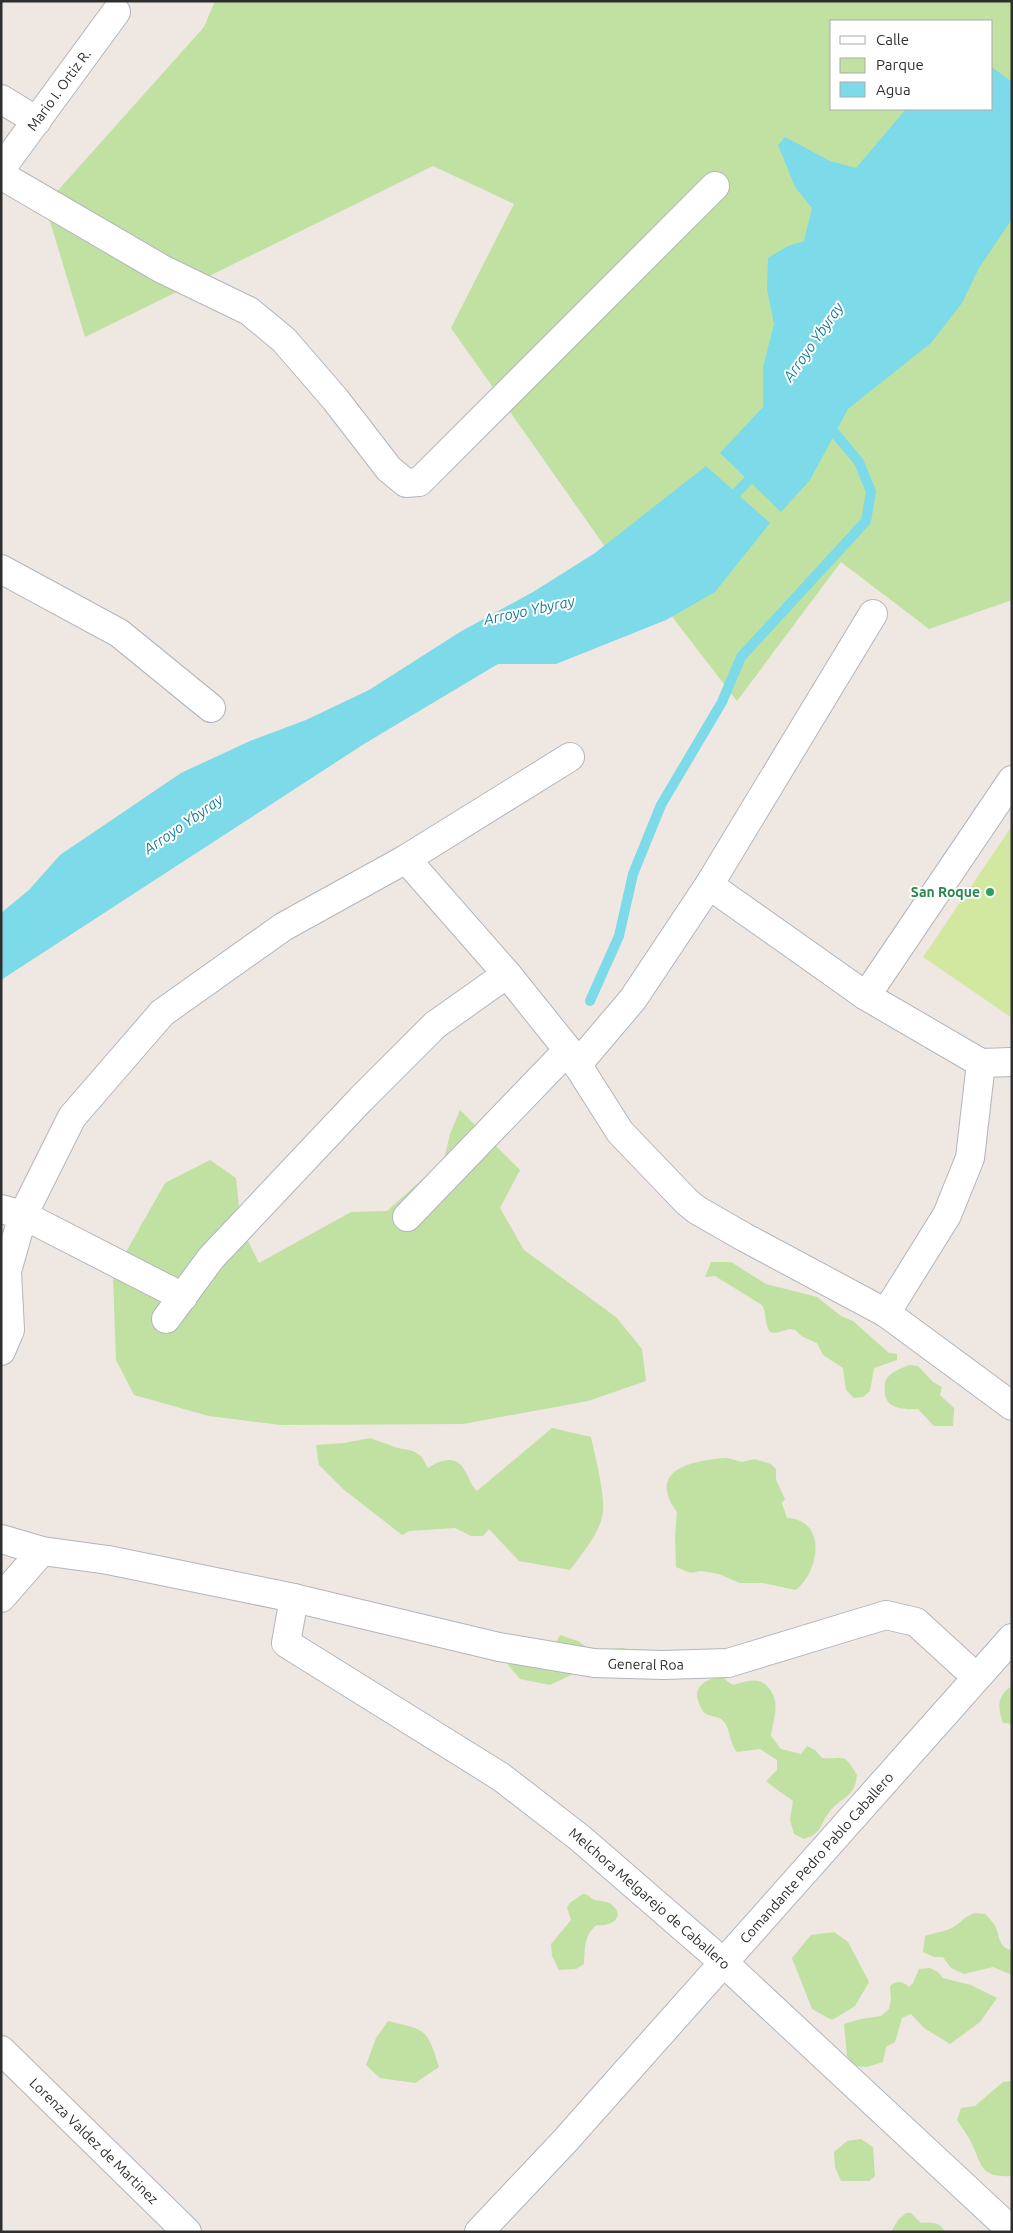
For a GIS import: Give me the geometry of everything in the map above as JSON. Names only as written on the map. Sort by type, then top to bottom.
[{"type":"street","name":"Mario I. Ortiz R.","points":[[1,169],[116,12]]},
{"type":"street","points":[[1,100],[36,121]]},
{"type":"street","points":[[1,175],[162,269],[249,311],[284,340],[335,399],[389,469],[406,483],[418,482],[715,186]]},
{"type":"street","points":[[1,569],[119,633],[211,708]]},
{"type":"street","points":[[407,1217],[633,999],[709,886],[873,614]]},
{"type":"street","points":[[1,1351],[10,1330],[7,1271],[12,1212],[72,1117],[162,1013],[283,927],[406,859],[570,757]]},
{"type":"street","points":[[866,996],[1012,780]]},
{"type":"street","points":[[406,859],[507,974],[573,1058],[620,1132],[692,1206],[744,1237],[886,1313],[1012,1406]]},
{"type":"street","points":[[709,886],[866,996],[981,1063],[1012,1062]]},
{"type":"street","points":[[166,1318],[211,1258],[361,1099],[428,1032],[507,974]]},
{"type":"street","points":[[886,1313],[947,1215],[970,1158],[981,1063]]},
{"type":"street","points":[[12,1212],[182,1297]]},
{"type":"street","name":"General Roa","points":[[1,1539],[42,1551],[108,1560],[294,1598],[499,1647],[594,1663],[728,1663],[886,1615],[916,1622],[976,1677]]},
{"type":"street","points":[[1,1598],[42,1551]]},
{"type":"street","name":"Melchora Melgarejo de Caballero","points":[[294,1598],[286,1643],[501,1777],[580,1838],[723,1962],[1012,2231]]},
{"type":"street","name":"Comandante Pedro Pablo Caballero","points":[[479,2232],[564,2142],[1012,1638]]},
{"type":"street","name":"Lorenza Valdez de Martinez","points":[[1,2050],[187,2232]]},
{"type":"green space","points":[[215,1],[1012,1],[1012,600],[929,629],[841,562],[737,701],[657,597],[615,561],[451,328],[514,204],[433,166],[85,337],[45,205],[204,27]]},
{"type":"green space","name":"San Roque","points":[[1012,826],[1012,1018],[923,957]]},
{"type":"green space","points":[[460,1110],[520,1170],[500,1208],[524,1250],[616,1317],[642,1349],[646,1381],[588,1401],[463,1424],[281,1425],[209,1416],[134,1395],[116,1360],[113,1275],[165,1183],[210,1160],[236,1178],[241,1227],[259,1263],[351,1212],[387,1211],[444,1160],[450,1134]]},
{"type":"green space","points":[[711,1262],[731,1262],[766,1284],[817,1297],[841,1316],[853,1321],[889,1353],[897,1354],[897,1360],[874,1368],[870,1391],[863,1397],[854,1398],[846,1390],[843,1368],[823,1355],[817,1343],[803,1337],[795,1330],[770,1332],[762,1305],[715,1276],[705,1277]]},
{"type":"green space","points":[[909,1365],[918,1366],[933,1382],[942,1387],[940,1395],[954,1408],[953,1426],[934,1426],[918,1409],[896,1407],[888,1402],[885,1391],[886,1380],[893,1373]]},
{"type":"green space","points":[[552,1428],[591,1437],[602,1489],[603,1509],[600,1524],[589,1545],[570,1570],[519,1561],[489,1529],[483,1536],[471,1536],[455,1528],[409,1531],[402,1535],[343,1489],[319,1465],[316,1445],[344,1443],[370,1438],[413,1451],[421,1456],[428,1468],[443,1461],[453,1460],[461,1466],[477,1491]]},
{"type":"green space","points":[[727,1458],[742,1462],[754,1459],[771,1464],[776,1469],[776,1480],[785,1499],[782,1503],[787,1518],[800,1521],[809,1527],[814,1536],[816,1547],[810,1571],[796,1590],[762,1583],[740,1583],[719,1574],[701,1571],[691,1573],[676,1567],[675,1536],[677,1512],[669,1497],[667,1486],[670,1477],[688,1465],[701,1461]]},
{"type":"green space","points":[[560,1635],[578,1641],[593,1652],[620,1648],[639,1655],[577,1672],[550,1685],[520,1679],[508,1665],[523,1645],[555,1644]]},
{"type":"green space","points":[[720,1676],[733,1685],[754,1680],[767,1686],[774,1696],[775,1702],[771,1736],[781,1749],[801,1754],[807,1746],[815,1750],[822,1758],[843,1758],[849,1762],[857,1775],[856,1783],[850,1793],[834,1806],[818,1831],[810,1837],[804,1839],[794,1834],[790,1820],[793,1801],[766,1781],[777,1770],[777,1760],[760,1749],[737,1752],[723,1720],[704,1713],[700,1706],[697,1694],[698,1689],[706,1682]]},
{"type":"green space","points":[[1012,1686],[1012,1724],[1003,1723],[999,1707],[1001,1698]]},
{"type":"green space","points":[[583,1894],[595,1900],[611,1904],[618,1913],[617,1917],[612,1923],[597,1925],[587,1937],[584,1964],[576,1969],[559,1970],[552,1956],[551,1944],[571,1920],[567,1907]]},
{"type":"green space","points":[[975,1913],[985,1914],[994,1924],[1001,1943],[1007,1949],[1012,1950],[1012,1975],[993,1967],[964,1974],[951,1968],[943,1957],[934,1957],[923,1952],[925,1936],[950,1929]]},
{"type":"green space","points":[[834,1932],[848,1942],[869,1982],[855,2006],[832,2020],[812,2009],[792,1958],[811,1935]]},
{"type":"green space","points":[[930,1968],[938,1972],[943,1978],[971,1985],[997,1998],[980,2022],[950,2044],[924,2028],[911,2014],[902,2018],[895,2042],[886,2047],[883,2062],[867,2067],[854,2066],[847,2056],[844,2024],[881,2016],[889,2009],[891,1999],[890,1986],[900,1982],[909,1987],[913,1983],[919,1969]]},
{"type":"green space","points":[[388,2021],[418,2029],[424,2033],[428,2038],[439,2067],[415,2083],[380,2078],[366,2065],[376,2038]]},
{"type":"green space","points":[[1012,2081],[1012,2176],[1001,2176],[987,2172],[983,2167],[970,2140],[957,2120],[961,2108],[975,2106],[1003,2082]]},
{"type":"green space","points":[[861,2139],[873,2147],[875,2176],[869,2181],[841,2181],[835,2167],[834,2152],[847,2141]]},
{"type":"green space","points":[[906,2213],[911,2213],[921,2223],[938,2224],[945,2232],[891,2232],[898,2220]]},
{"type":"water","points":[[993,68],[1012,82],[1012,219],[979,268],[962,303],[931,343],[848,409],[810,480],[781,512],[720,453],[763,407],[763,367],[774,324],[767,289],[768,258],[788,246],[804,241],[812,208],[795,187],[778,145],[785,137],[830,161],[856,168],[905,110],[993,110]]},
{"type":"water","points":[[706,466],[770,523],[715,592],[666,620],[556,664],[498,664],[364,744],[1,980],[1,913],[29,890],[60,855],[181,773],[250,741],[306,720],[369,690],[460,632],[533,592],[595,553]]},
{"type":"waterway","points":[[590,1001],[619,936],[633,874],[661,805],[722,702],[741,657],[866,521],[871,492],[859,462],[827,424]]},
{"type":"waterway","name":"Arroyo Ybyray","points":[[728,502],[757,471]]},
{"type":"place","name":"San Roque","points":[[990,892]]}]
